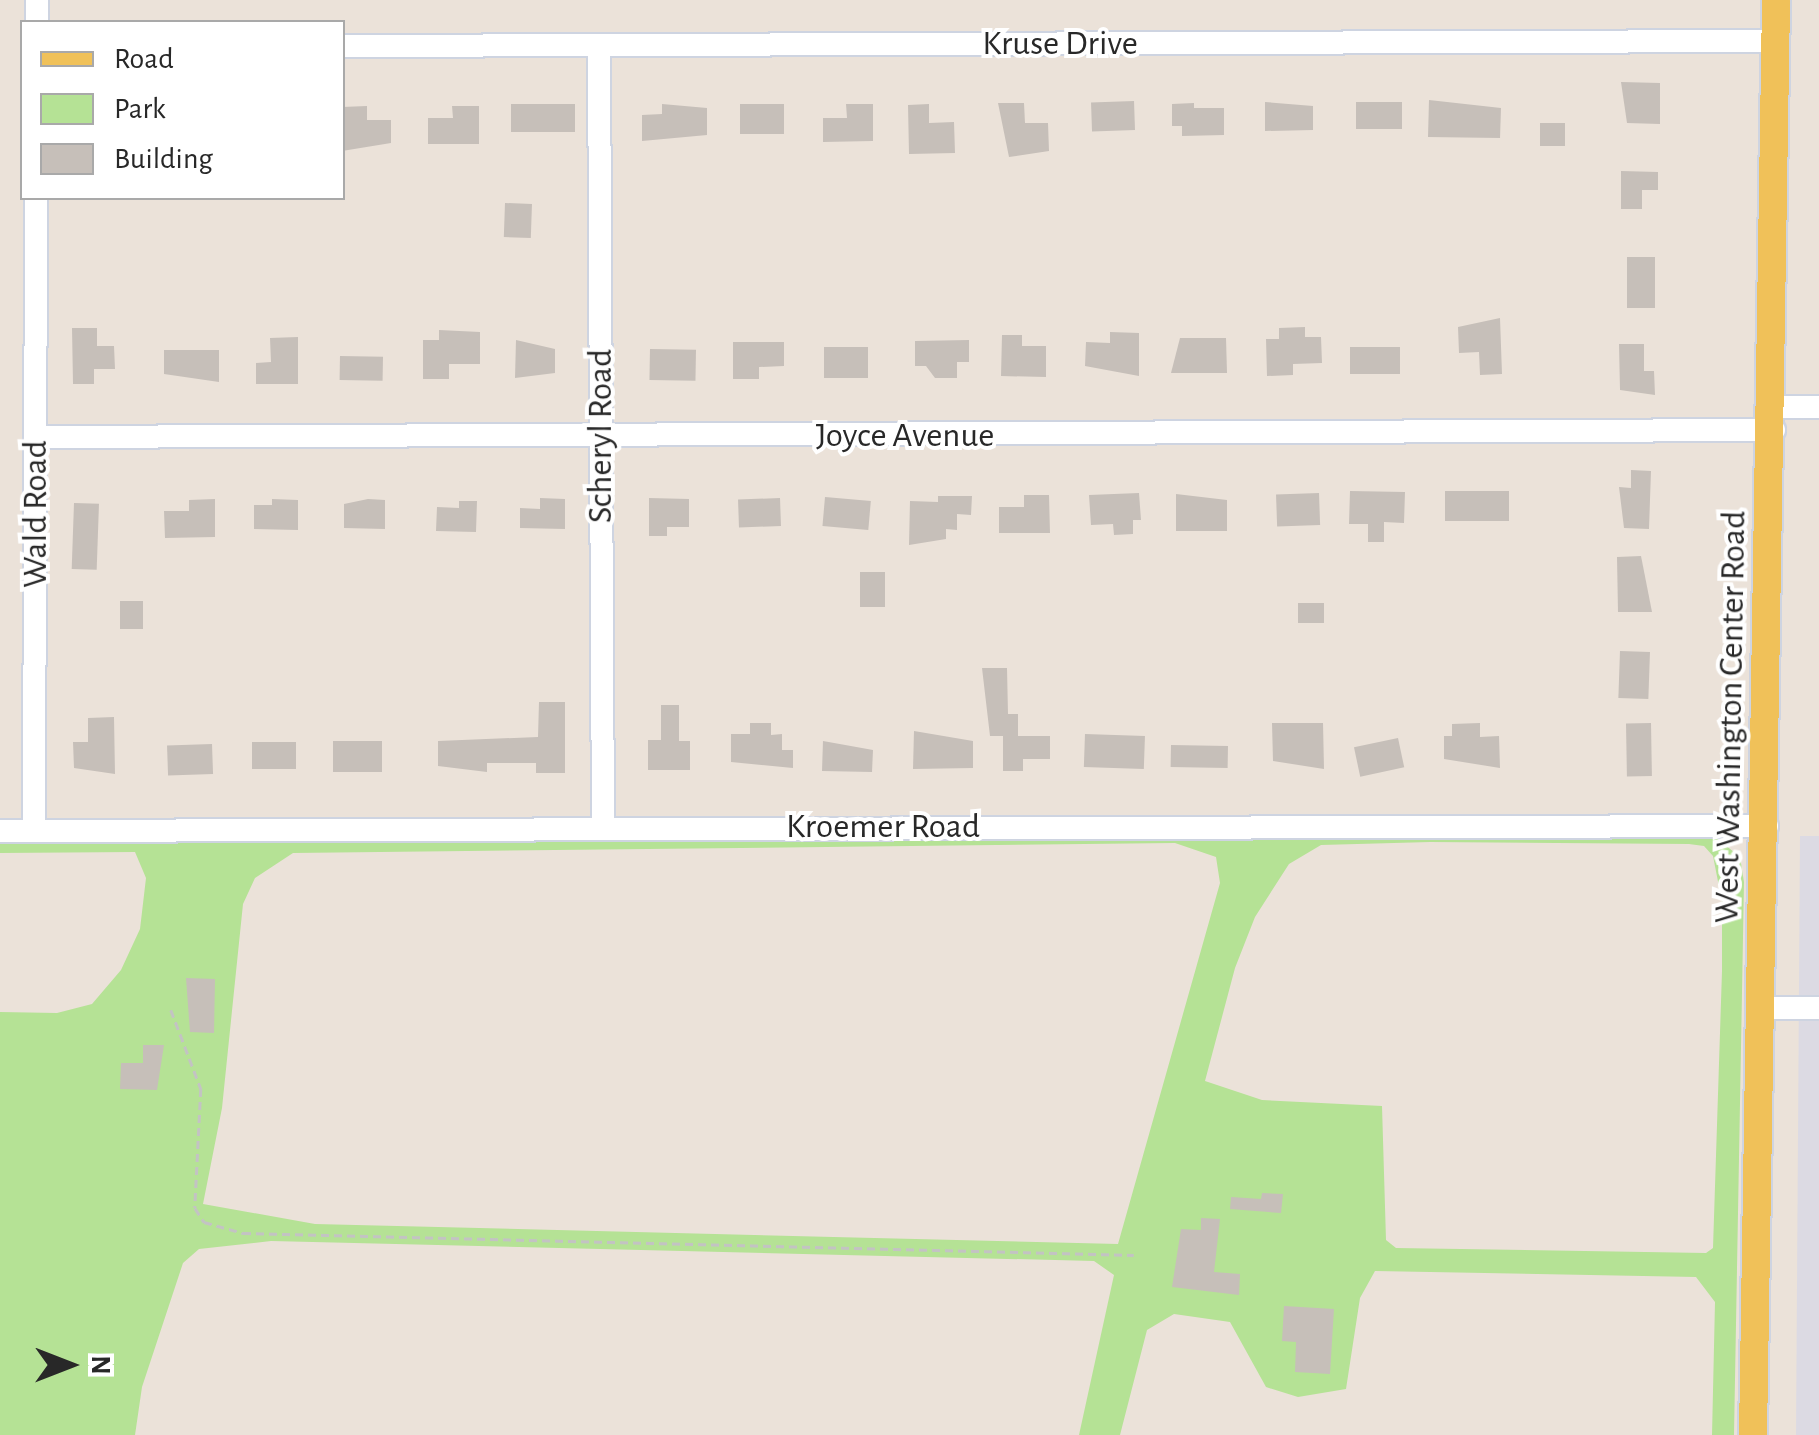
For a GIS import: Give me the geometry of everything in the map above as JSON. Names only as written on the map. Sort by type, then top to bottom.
[{"type":"main road","name":"West Washington Center Road","points":[[1753,1435],[1774,418],[1776,0]]},
{"type":"street","name":"Kruse Drive","points":[[345,46],[1776,41]]},
{"type":"street","name":"Scheryl Road","points":[[599,45],[604,828]]},
{"type":"street","name":"Wald Road","points":[[34,831],[36,200]]},
{"type":"street","name":"Joyce Avenue","points":[[36,437],[600,437],[1774,418],[1819,407]]},
{"type":"street","name":"Kroemer Road","points":[[0,831],[1767,826]]},
{"type":"street","points":[[1762,1008],[1819,1008]]},
{"type":"path","points":[[172,1010],[201,1089],[195,1208],[204,1222],[243,1233],[1134,1255]]},
{"type":"shaded area","points":[[1800,836],[1819,836],[1819,1435],[1796,1435]]},
{"type":"green space","points":[[1714,836],[1740,857],[1744,882],[1734,1435],[1712,1435],[1715,1302],[1696,1277],[1375,1271],[1360,1298],[1346,1389],[1298,1397],[1266,1387],[1230,1322],[1174,1314],[1147,1330],[1120,1435],[1079,1435],[1114,1275],[1094,1261],[271,1241],[199,1249],[183,1263],[142,1387],[135,1435],[0,1435],[0,1012],[57,1013],[92,1004],[121,970],[140,929],[146,878],[135,852],[0,853],[0,842]],"holes":[[[1175,843],[1216,857],[1220,883],[1118,1244],[315,1224],[203,1204],[222,1108],[243,904],[255,878],[293,853]],[[1689,844],[1704,846],[1713,856],[1722,902],[1722,971],[1713,1248],[1706,1253],[1396,1248],[1386,1240],[1382,1106],[1262,1100],[1205,1081],[1235,968],[1255,917],[1289,864],[1321,845]]]},
{"type":"building","points":[[1621,82],[1660,83],[1660,124],[1627,123]]},
{"type":"building","points":[[1429,100],[1501,108],[1500,138],[1428,137]]},
{"type":"building","points":[[1134,101],[1135,130],[1092,131],[1091,103]]},
{"type":"building","points":[[1265,102],[1313,106],[1313,130],[1265,131]]},
{"type":"building","points":[[1356,102],[1402,102],[1402,129],[1356,129]]},
{"type":"building","points":[[998,103],[1024,103],[1025,123],[1048,123],[1049,151],[1009,157]]},
{"type":"building","points":[[1194,103],[1194,108],[1224,108],[1224,135],[1182,136],[1182,126],[1172,126],[1172,104]]},
{"type":"building","points":[[511,104],[575,104],[575,132],[511,132]]},
{"type":"building","points":[[662,104],[707,108],[707,135],[642,141],[642,115],[662,114]]},
{"type":"building","points":[[740,104],[784,104],[784,134],[740,134]]},
{"type":"building","points":[[846,104],[873,104],[873,141],[823,142],[823,118],[847,118]]},
{"type":"building","points":[[929,104],[929,123],[954,122],[955,153],[909,154],[908,105]]},
{"type":"building","points":[[367,106],[367,120],[391,120],[391,143],[345,151],[345,107]]},
{"type":"building","points":[[452,106],[479,106],[479,144],[428,144],[428,118],[453,118]]},
{"type":"building","points":[[1540,123],[1565,123],[1565,146],[1540,146]]},
{"type":"building","points":[[1621,171],[1658,172],[1658,190],[1642,190],[1642,209],[1621,209]]},
{"type":"building","points":[[505,203],[532,204],[531,238],[504,237]]},
{"type":"building","points":[[1627,257],[1655,257],[1655,308],[1627,308]]},
{"type":"building","points":[[1500,318],[1502,374],[1480,375],[1479,352],[1459,353],[1458,327]]},
{"type":"building","points":[[1305,327],[1305,337],[1321,337],[1322,363],[1293,364],[1293,375],[1267,376],[1266,339],[1279,339],[1279,328]]},
{"type":"building","points":[[72,328],[97,328],[97,346],[114,346],[115,369],[94,369],[94,384],[73,384]]},
{"type":"building","points":[[439,330],[480,332],[480,364],[449,364],[449,379],[423,379],[423,340],[439,340]]},
{"type":"building","points":[[1110,332],[1139,333],[1139,376],[1085,366],[1086,342],[1110,343]]},
{"type":"building","points":[[1002,335],[1022,335],[1022,346],[1046,346],[1046,377],[1001,376]]},
{"type":"building","points":[[298,337],[298,384],[256,384],[256,363],[271,362],[270,338]]},
{"type":"building","points":[[1180,338],[1226,338],[1227,373],[1171,373]]},
{"type":"building","points":[[516,340],[555,349],[555,373],[515,378]]},
{"type":"building","points":[[969,340],[969,362],[957,362],[957,378],[935,378],[926,366],[915,366],[915,341]]},
{"type":"building","points":[[733,342],[784,342],[784,366],[759,367],[759,379],[733,379]]},
{"type":"building","points":[[1619,344],[1644,344],[1644,371],[1654,371],[1655,395],[1620,390]]},
{"type":"building","points":[[824,347],[868,347],[868,378],[824,378]]},
{"type":"building","points":[[1350,347],[1400,347],[1400,374],[1350,374]]},
{"type":"building","points":[[650,349],[696,350],[695,381],[649,380]]},
{"type":"building","points":[[164,350],[219,350],[219,382],[164,374]]},
{"type":"building","points":[[340,356],[383,357],[383,381],[340,380]]},
{"type":"building","points":[[1631,470],[1651,471],[1649,529],[1624,528],[1619,487],[1631,488]]},
{"type":"building","points":[[1350,491],[1405,492],[1404,523],[1384,522],[1384,542],[1368,542],[1368,524],[1349,524]]},
{"type":"building","points":[[1445,491],[1509,491],[1509,521],[1445,521]]},
{"type":"building","points":[[1139,493],[1141,520],[1133,520],[1133,534],[1114,535],[1113,524],[1091,525],[1089,495]]},
{"type":"building","points":[[1319,493],[1320,525],[1277,526],[1276,495]]},
{"type":"building","points":[[1176,494],[1227,500],[1227,531],[1176,531]]},
{"type":"building","points":[[1024,495],[1049,495],[1050,533],[999,533],[999,507],[1024,507]]},
{"type":"building","points":[[938,496],[972,496],[971,515],[957,514],[957,530],[946,529],[946,539],[909,545],[910,501],[938,502]]},
{"type":"building","points":[[825,497],[871,501],[868,530],[822,526]]},
{"type":"building","points":[[540,498],[565,499],[565,529],[520,528],[520,508],[540,509]]},
{"type":"building","points":[[649,498],[689,499],[689,527],[667,527],[667,536],[649,536]]},
{"type":"building","points":[[780,498],[781,526],[739,527],[738,499]]},
{"type":"building","points":[[215,499],[215,537],[165,538],[164,511],[189,511],[189,500]]},
{"type":"building","points":[[272,499],[298,500],[298,530],[254,529],[254,505],[272,505]]},
{"type":"building","points":[[385,500],[385,529],[344,528],[344,504]]},
{"type":"building","points":[[459,501],[477,501],[476,532],[436,531],[437,507],[459,508]]},
{"type":"building","points":[[74,503],[99,504],[97,570],[72,569]]},
{"type":"building","points":[[1641,556],[1652,612],[1618,612],[1617,557]]},
{"type":"building","points":[[860,572],[885,572],[885,607],[860,607]]},
{"type":"building","points":[[120,601],[143,601],[143,629],[120,629]]},
{"type":"building","points":[[1298,603],[1324,603],[1324,623],[1298,623]]},
{"type":"building","points":[[1620,651],[1650,652],[1648,699],[1618,698]]},
{"type":"building","points":[[982,668],[1007,668],[1008,714],[1018,714],[1018,736],[1050,736],[1050,759],[1023,759],[1023,771],[1003,771],[1003,736],[990,736]]},
{"type":"building","points":[[539,702],[565,702],[565,773],[536,773],[536,763],[487,763],[487,772],[438,766],[438,741],[538,737]]},
{"type":"building","points":[[661,705],[679,705],[679,741],[690,741],[690,770],[648,770],[648,740],[661,740]]},
{"type":"building","points":[[114,717],[115,774],[74,768],[73,742],[88,742],[88,718]]},
{"type":"building","points":[[750,723],[771,723],[771,735],[782,734],[782,750],[793,750],[793,768],[731,762],[731,734],[750,734]]},
{"type":"building","points":[[1272,723],[1323,723],[1324,769],[1273,761]]},
{"type":"building","points":[[1480,723],[1480,737],[1499,736],[1500,768],[1444,759],[1444,736],[1452,736],[1452,724]]},
{"type":"building","points":[[1626,723],[1651,723],[1652,776],[1627,776]]},
{"type":"building","points":[[914,731],[973,741],[973,768],[913,769]]},
{"type":"building","points":[[1085,734],[1145,736],[1144,769],[1084,767]]},
{"type":"building","points":[[1398,738],[1404,767],[1360,777],[1354,747]]},
{"type":"building","points":[[333,741],[382,741],[382,772],[333,772]]},
{"type":"building","points":[[823,741],[873,750],[872,772],[822,771]]},
{"type":"building","points":[[252,742],[296,742],[296,769],[252,769]]},
{"type":"building","points":[[212,744],[213,774],[168,776],[167,746]]},
{"type":"building","points":[[1171,745],[1228,746],[1228,768],[1171,767]]},
{"type":"building","points":[[186,978],[215,979],[214,1033],[190,1032]]},
{"type":"building","points":[[143,1045],[164,1045],[157,1090],[120,1089],[121,1063],[143,1063]]},
{"type":"building","points":[[1262,1193],[1283,1194],[1281,1213],[1230,1209],[1231,1197],[1261,1199]]},
{"type":"building","points":[[1201,1218],[1220,1219],[1214,1272],[1240,1274],[1239,1295],[1172,1287],[1181,1229],[1201,1230]]},
{"type":"building","points":[[1284,1306],[1334,1309],[1330,1374],[1295,1372],[1296,1342],[1282,1341]]}]
